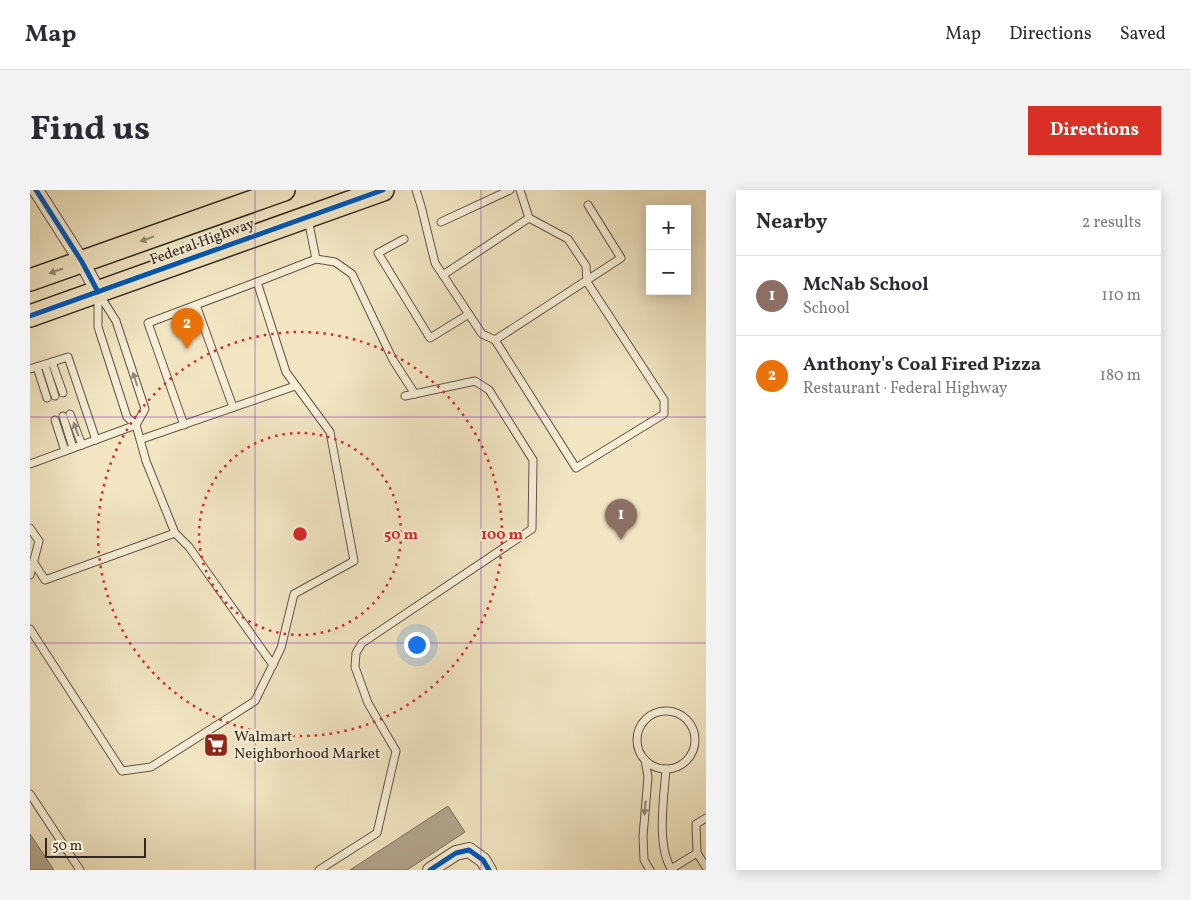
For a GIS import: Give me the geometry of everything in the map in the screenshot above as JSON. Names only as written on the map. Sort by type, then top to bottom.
[{"type":"main road","name":"Federal Highway","points":[[30,280],[284,190]]},
{"type":"main road","name":"Federal Highway","points":[[30,316],[383,190]]},
{"type":"street","points":[[36,190],[82,262],[98,292]]},
{"type":"street","points":[[430,870],[456,853],[469,850],[483,860],[490,870]]},
{"type":"lane","points":[[416,190],[435,263],[482,334],[495,340],[576,468],[664,414],[664,400],[587,282],[586,266],[568,239],[529,218],[520,190]]},
{"type":"lane","points":[[441,222],[510,190]]},
{"type":"lane","points":[[495,340],[587,282],[621,258],[588,205]]},
{"type":"lane","points":[[307,217],[316,259]]},
{"type":"lane","points":[[443,275],[529,218]]},
{"type":"lane","points":[[404,239],[378,253],[430,338],[469,314]]},
{"type":"lane","points":[[184,424],[148,323],[316,259],[335,262],[352,274],[393,360],[416,394]]},
{"type":"lane","points":[[30,629],[122,771],[151,767],[255,701],[281,648],[294,594],[354,561],[330,432],[286,372],[257,282]]},
{"type":"lane","points":[[98,292],[98,327],[127,417],[136,425],[142,439],[146,461],[175,533],[189,547],[273,665]]},
{"type":"lane","points":[[30,464],[136,425],[145,409],[116,322],[98,292]]},
{"type":"lane","points":[[196,305],[233,408]]},
{"type":"lane","points":[[47,398],[33,368],[68,358],[96,440]]},
{"type":"lane","points":[[48,364],[63,393]]},
{"type":"lane","points":[[48,364],[55,396]]},
{"type":"lane","points":[[319,870],[377,833],[396,751],[368,704],[355,667],[356,653],[362,642],[532,530],[533,460],[489,390],[475,382],[405,396]]},
{"type":"lane","points":[[142,439],[295,386]]},
{"type":"lane","points":[[70,414],[82,445]]},
{"type":"lane","points":[[63,416],[73,448]]},
{"type":"lane","points":[[55,420],[65,451]]},
{"type":"lane","points":[[30,528],[39,541],[30,575]]},
{"type":"lane","points":[[34,563],[46,580],[175,533]]},
{"type":"lane","points":[[645,760],[654,766],[666,769],[676,767],[686,760],[692,751],[695,740],[693,729],[686,720],[677,713],[666,711],[655,713],[646,719],[639,728],[637,739],[639,750],[645,760],[648,777],[643,836],[644,860],[650,870]]},
{"type":"lane","points":[[666,769],[662,844],[666,861],[672,870],[697,853]]},
{"type":"lane","points":[[30,794],[80,870]]},
{"type":"lane","points":[[706,818],[696,824],[697,853],[706,867]]},
{"type":"shaded area","points":[[448,806],[465,832],[407,870],[350,870]]},
{"type":"shaded area","points":[[30,834],[54,870],[30,870]]},
{"type":"cycle path","points":[[36,190],[82,262],[98,292]]},
{"type":"cycle path","points":[[30,316],[383,190]]},
{"type":"cycle path","points":[[430,870],[456,853],[469,850],[483,860],[489,870]]},
{"type":"place","name":"Anthony's Coal Fired Pizza","points":[[187,349]]},
{"type":"place","name":"McNab School","points":[[621,540]]},
{"type":"place","name":"Walmart Neighborhood Market","points":[[216,745]]}]
